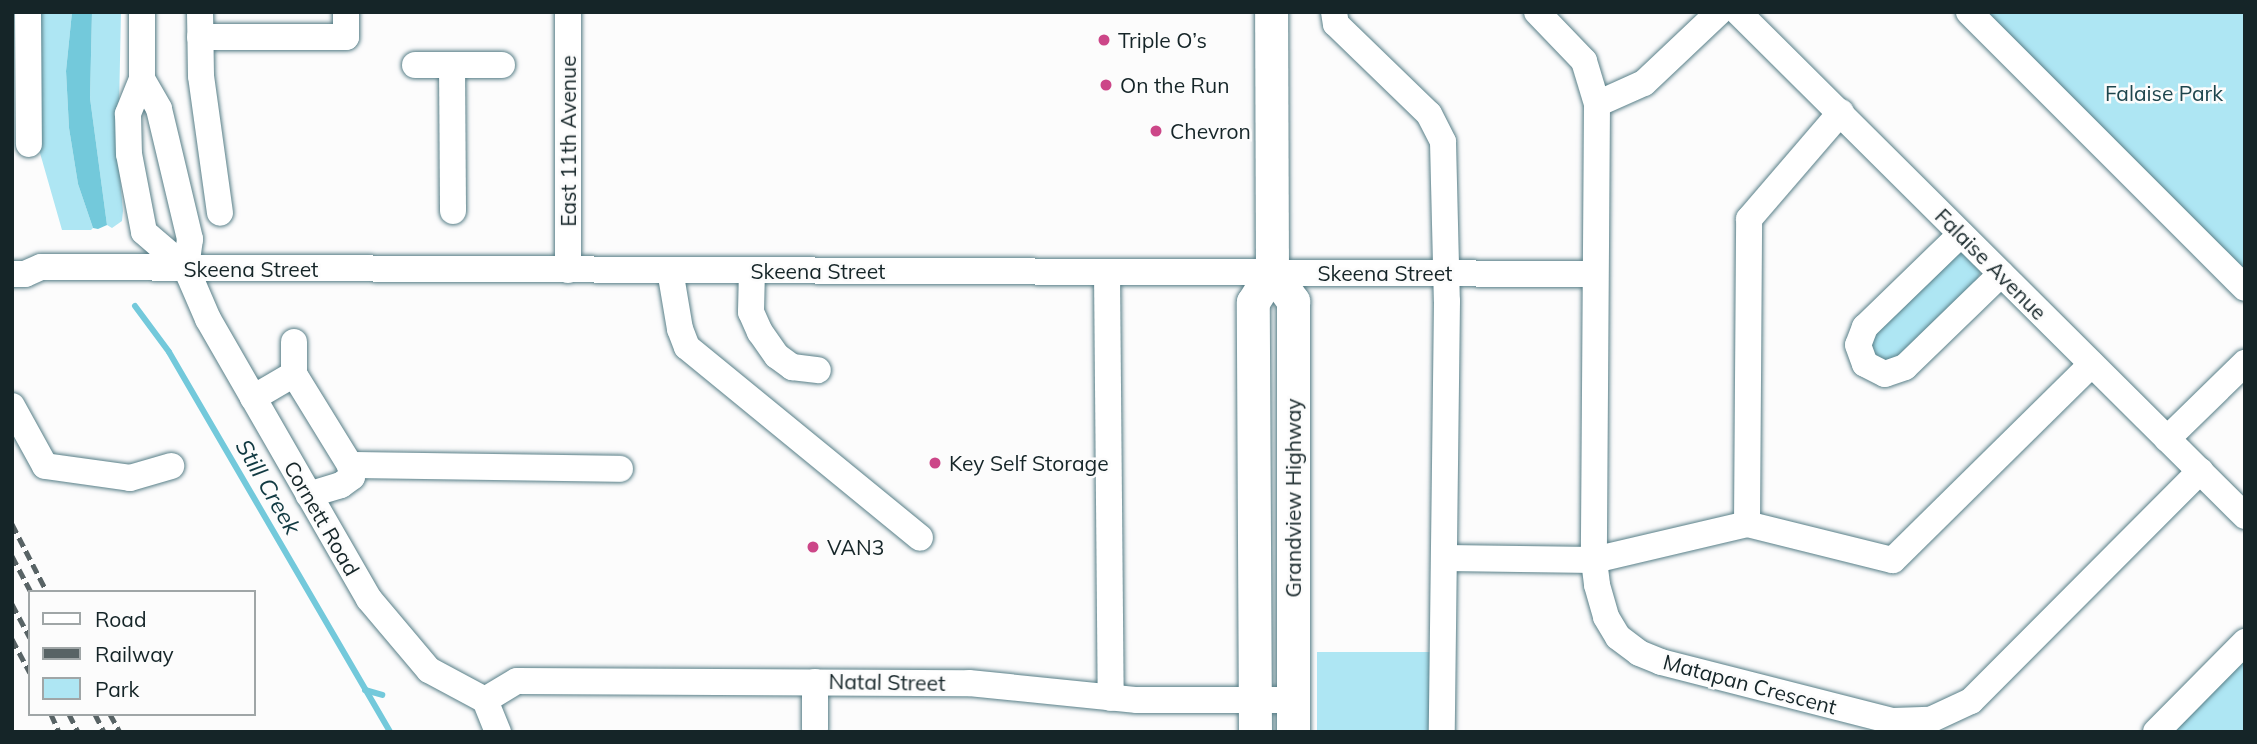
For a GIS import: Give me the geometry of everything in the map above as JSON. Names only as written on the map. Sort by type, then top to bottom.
[{"type":"main road","points":[[1271,12],[1272,272]]},
{"type":"main road","name":"Grandview Highway","points":[[1255,716],[1252,302],[1272,272],[1293,301],[1293,716]]},
{"type":"street","points":[[28,12],[29,144]]},
{"type":"street","points":[[142,12],[142,79],[128,114],[129,154],[144,232],[186,268]]},
{"type":"street","points":[[220,213],[201,76],[200,25],[346,37],[346,12]]},
{"type":"street","name":"East 11th Avenue","points":[[568,12],[568,270]]},
{"type":"street","points":[[1334,12],[1336,24],[1429,114],[1443,142],[1446,558],[1442,732]]},
{"type":"street","name":"Matapan Crescent","points":[[1538,12],[1584,61],[1597,104],[1594,560],[1597,585],[1606,617],[1618,637],[1639,653],[1661,662],[1893,721],[1930,720],[1971,701],[2200,471]]},
{"type":"street","points":[[1597,104],[1644,83],[1719,12]]},
{"type":"street","name":"Falaise Avenue","points":[[1738,12],[2245,516]]},
{"type":"street","points":[[1969,12],[2245,288]]},
{"type":"street","points":[[415,65],[502,65]]},
{"type":"street","points":[[452,65],[453,211]]},
{"type":"street","points":[[142,79],[159,108],[190,239],[186,268]]},
{"type":"street","points":[[1747,524],[1749,219],[1841,112]]},
{"type":"street","points":[[1961,234],[1865,327],[1858,345],[1865,364],[1885,374],[1905,367],[2001,274]]},
{"type":"street","name":"Skeena Street","points":[[12,274],[25,274],[41,267],[150,270],[1594,274]]},
{"type":"street","name":"Cornett Road","points":[[186,268],[208,319],[369,599],[402,642],[429,670],[485,700]]},
{"type":"street","points":[[670,270],[680,329],[687,347],[920,538]]},
{"type":"street","points":[[752,270],[751,312],[760,332],[777,356],[792,367],[818,370]]},
{"type":"street","points":[[1107,272],[1111,698]]},
{"type":"street","points":[[294,342],[294,374],[350,465],[352,477],[341,485],[309,495]]},
{"type":"street","points":[[2167,439],[2245,363]]},
{"type":"street","points":[[1446,558],[1594,560],[1747,524],[1893,560],[2092,364]]},
{"type":"street","points":[[253,398],[294,374]]},
{"type":"street","points":[[12,406],[45,466],[130,478],[171,466]]},
{"type":"street","points":[[350,465],[620,469]]},
{"type":"street","points":[[2157,732],[2245,642]]},
{"type":"street","name":"Natal Street","points":[[485,700],[517,681],[969,683],[1255,716],[1293,716]]},
{"type":"street","points":[[814,729],[815,681]]},
{"type":"street","points":[[485,700],[498,732]]},
{"type":"green space","points":[[41,12],[72,12],[66,71],[69,128],[78,184],[93,228],[91,230],[62,230],[36,139]]},
{"type":"green space","points":[[92,12],[121,12],[118,155],[123,211],[122,221],[112,228],[107,225],[90,98]]},
{"type":"green space","name":"Falaise Park","points":[[1969,12],[2245,12],[2245,288]]},
{"type":"green space","points":[[1965,253],[1978,264],[1980,273],[1976,282],[1897,360],[1878,362],[1869,337],[1955,254]]},
{"type":"green space","points":[[2245,642],[2245,732],[2156,732]]},
{"type":"green space","points":[[1317,652],[1445,652],[1445,732],[1317,732]]},
{"type":"shaded area","points":[[72,12],[92,12],[90,98],[107,225],[98,229],[93,228],[78,184],[69,128],[66,71]]},
{"type":"waterway","name":"Still Creek","points":[[135,306],[169,352],[390,732]]},
{"type":"waterway","name":"Still Creek","points":[[365,690],[382,695]]},
{"type":"railway","points":[[12,524],[46,590]]},
{"type":"railway","points":[[12,556],[30,590]]},
{"type":"railway","points":[[12,604],[28,634]]},
{"type":"railway","points":[[12,639],[28,669]]},
{"type":"railway","points":[[52,716],[59,732]]},
{"type":"railway","points":[[70,716],[78,732]]},
{"type":"railway","points":[[96,716],[104,732]]},
{"type":"railway","points":[[111,716],[120,732]]},
{"type":"place","name":"Triple O’s","points":[[1104,40]]},
{"type":"place","name":"On the Run","points":[[1106,85]]},
{"type":"place","name":"Chevron","points":[[1156,131]]},
{"type":"place","name":"Key Self Storage","points":[[935,463]]},
{"type":"place","name":"VAN3","points":[[813,547]]}]
